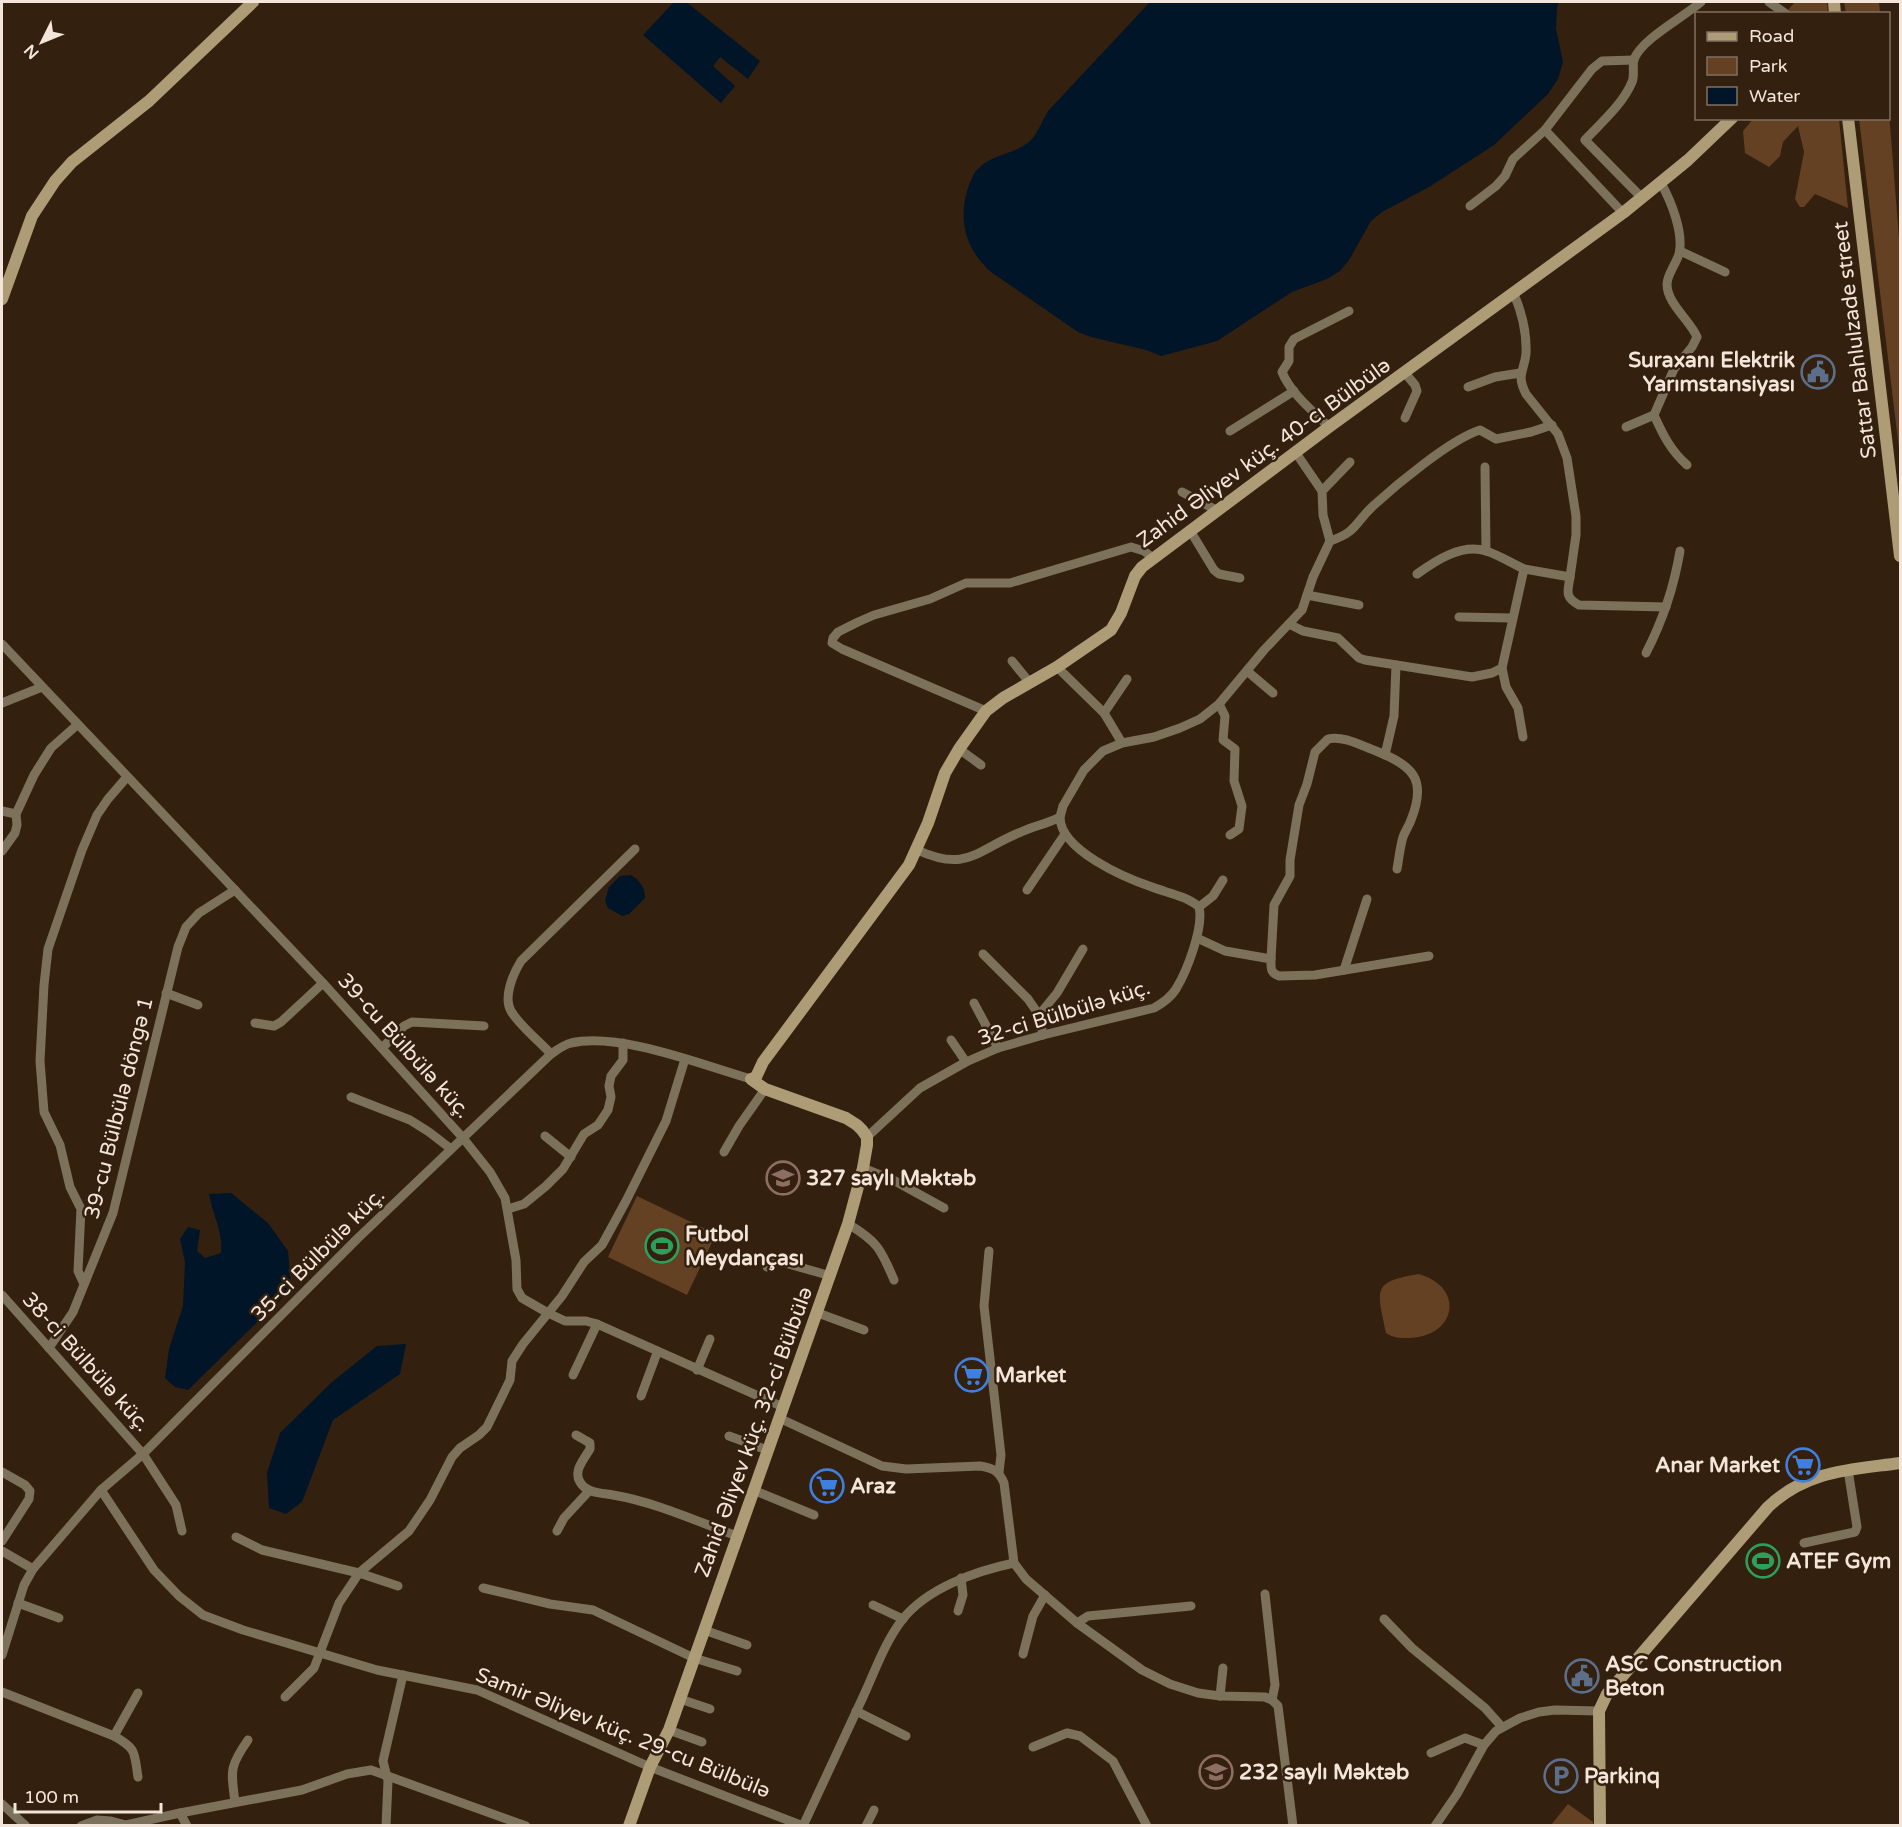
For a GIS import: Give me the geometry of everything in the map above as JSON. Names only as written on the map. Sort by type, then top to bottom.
[{"type":"street","points":[[2,299],[32,216],[72,162],[149,101],[253,2]]},
{"type":"street","points":[[1642,198],[1586,140],[1628,90],[1633,80],[1634,60],[1663,29],[1701,2]]},
{"type":"street","points":[[1769,2],[1783,12]]},
{"type":"street","points":[[1470,206],[1496,186],[1513,159],[1545,130],[1592,69],[1602,61],[1634,60]]},
{"type":"street","name":"Zahid Əliyev küç. 40-cı Bülbülə","points":[[751,1079],[756,1077],[763,1062],[900,879],[916,850],[942,780],[959,749],[986,711],[1111,630],[1121,613],[1134,576],[1142,567],[1329,427],[1405,374],[1623,213],[1661,183],[1730,120]]},
{"type":"street","name":"Sattar Bahlulzade street","points":[[1848,120],[1900,556]]},
{"type":"street","points":[[1545,130],[1623,213]]},
{"type":"street","points":[[1626,427],[1654,415],[1674,369],[1697,337],[1673,301],[1667,284],[1680,250],[1680,242],[1673,210],[1661,183]]},
{"type":"street","points":[[1680,250],[1725,272]]},
{"type":"street","points":[[1514,294],[1521,311],[1525,335],[1524,362],[1520,379],[1526,394],[1552,425],[1563,443],[1576,516],[1576,535],[1568,594],[1571,600],[1580,604],[1666,607]]},
{"type":"street","points":[[1329,427],[1294,391],[1282,372],[1289,361],[1289,347],[1299,335],[1349,311]]},
{"type":"street","points":[[1468,387],[1495,377],[1520,373]]},
{"type":"street","points":[[1405,374],[1415,385],[1417,391],[1405,418]]},
{"type":"street","points":[[1230,431],[1294,391]]},
{"type":"street","points":[[1654,415],[1667,442],[1687,465]]},
{"type":"street","points":[[1330,541],[1346,536],[1364,514],[1389,492],[1473,432],[1480,430],[1496,439],[1552,425]]},
{"type":"street","points":[[1223,880],[1213,896],[1199,907],[1187,899],[1128,878],[1082,851],[1065,834],[1060,824],[1060,817],[1070,794],[1093,759],[1103,751],[1122,743],[1145,740],[1200,719],[1220,704],[1302,610],[1313,577],[1330,541],[1323,515],[1322,490],[1296,453]]},
{"type":"street","points":[[1322,490],[1350,462]]},
{"type":"street","points":[[1485,467],[1486,551]]},
{"type":"street","points":[[1182,492],[1218,511]]},
{"type":"street","points":[[1191,532],[1214,570],[1219,574],[1240,578]]},
{"type":"street","points":[[986,711],[842,650],[832,643],[833,638],[838,632],[874,615],[930,599],[966,583],[1010,584],[1131,547],[1144,551],[1154,559]]},
{"type":"street","points":[[1417,574],[1438,559],[1457,552],[1479,549],[1524,569],[1570,577]]},
{"type":"street","points":[[1646,653],[1659,628],[1666,607],[1680,551]]},
{"type":"street","points":[[1523,737],[1518,708],[1506,687],[1502,668],[1524,569]]},
{"type":"street","points":[[1307,595],[1359,605]]},
{"type":"street","points":[[1459,617],[1512,618]]},
{"type":"street","points":[[1289,624],[1303,631],[1338,638],[1359,658],[1472,677],[1492,673],[1502,668]]},
{"type":"street","name":"39-cu Bülbülə küç.","points":[[2,644],[323,983],[463,1138],[500,1187],[508,1209],[519,1294],[522,1298],[565,1321],[597,1324],[697,1370],[882,1466],[906,1469],[980,1466],[999,1472]]},
{"type":"street","points":[[1012,661],[1030,683]]},
{"type":"street","points":[[1385,755],[1394,717],[1396,665]]},
{"type":"street","points":[[1057,667],[1104,713],[1122,743]]},
{"type":"street","points":[[1247,671],[1273,693]]},
{"type":"street","points":[[1104,713],[1127,679]]},
{"type":"street","points":[[2,703],[42,687]]},
{"type":"street","points":[[1220,704],[1225,716],[1223,740],[1235,749],[1234,781],[1242,806],[1239,829],[1230,834]]},
{"type":"street","points":[[2,851],[15,832],[16,814],[34,775],[51,748],[77,725]]},
{"type":"street","points":[[1396,869],[1403,837],[1411,819],[1419,789],[1415,778],[1408,768],[1385,755],[1334,738],[1328,739],[1315,752],[1299,805],[1290,860],[1290,876],[1274,905],[1271,969],[1273,974],[1278,976],[1315,975],[1429,956]]},
{"type":"street","points":[[959,749],[981,765]]},
{"type":"street","points":[[84,1284],[78,1271],[81,1209],[70,1187],[60,1145],[44,1112],[40,1061],[44,985],[48,949],[82,850],[97,815],[127,777]]},
{"type":"street","points":[[2,811],[16,814]]},
{"type":"street","points":[[916,850],[945,860],[966,859],[1020,832],[1039,827],[1060,817]]},
{"type":"street","points":[[1027,890],[1065,834]]},
{"type":"street","points":[[551,1054],[511,1012],[508,1001],[514,974],[522,961],[635,849]]},
{"type":"street","name":"39-cu Bülbülə döngə 1","points":[[49,1348],[73,1312],[113,1213],[166,993],[178,947],[186,927],[199,913],[235,890]]},
{"type":"street","points":[[1344,970],[1367,899]]},
{"type":"street","name":"32-ci Bülbülə küç.","points":[[867,1137],[920,1088],[966,1062],[998,1048],[1143,1011],[1162,1004],[1176,989],[1197,939],[1201,914],[1199,907]]},
{"type":"street","points":[[1197,939],[1225,951],[1270,959]]},
{"type":"street","points":[[1039,1015],[1057,993],[1083,949]]},
{"type":"street","points":[[983,954],[1023,993],[1039,1015],[1043,1035]]},
{"type":"street","points":[[255,1023],[274,1026],[281,1022],[323,983]]},
{"type":"street","points":[[166,993],[198,1005]]},
{"type":"street","points":[[975,1003],[998,1048]]},
{"type":"street","points":[[382,1048],[404,1026],[412,1022],[484,1026]]},
{"type":"street","points":[[951,1040],[966,1062]]},
{"type":"street","name":"35-ci Bülbülə küç.","points":[[2,1654],[18,1603],[33,1569],[101,1490],[143,1454],[357,1239],[551,1054],[570,1043],[606,1041],[685,1059],[751,1079]]},
{"type":"street","points":[[508,1209],[524,1204],[563,1169],[584,1134],[598,1125],[608,1110],[611,1097],[609,1086],[611,1076],[622,1060],[623,1044]]},
{"type":"street","points":[[285,1697],[314,1668],[339,1603],[359,1573],[409,1531],[430,1500],[452,1456],[487,1427],[510,1380],[512,1361],[562,1296],[584,1262],[602,1245],[610,1233],[666,1121],[685,1059]]},
{"type":"street","points":[[751,1079],[765,1089],[846,1118],[857,1125],[867,1137]]},
{"type":"street","points":[[724,1152],[765,1089]]},
{"type":"street","points":[[351,1097],[410,1120],[451,1149]]},
{"type":"street","points":[[545,1136],[571,1157]]},
{"type":"street","name":"Zahid Əliyev küç. 32-ci Bülbülə","points":[[629,1826],[650,1767],[669,1730],[767,1450],[831,1276],[867,1153],[867,1137]]},
{"type":"street","points":[[863,1168],[895,1181],[944,1208]]},
{"type":"street","points":[[848,1224],[873,1241],[883,1253],[894,1280]]},
{"type":"street","points":[[989,1251],[984,1306],[1001,1455],[999,1472],[1004,1483],[1014,1563],[1021,1574],[1077,1623],[1142,1670],[1184,1689],[1220,1696],[1260,1696],[1272,1700],[1280,1711],[1293,1826]]},
{"type":"street","points":[[766,1267],[778,1261],[831,1276]]},
{"type":"street","name":"38-ci Bülbülə küç.","points":[[2,1295],[143,1454],[176,1505],[182,1531]]},
{"type":"street","points":[[818,1313],[864,1330]]},
{"type":"street","points":[[573,1376],[597,1324]]},
{"type":"street","points":[[697,1370],[710,1339]]},
{"type":"street","points":[[641,1396],[657,1353]]},
{"type":"street","points":[[576,1435],[590,1443],[590,1449],[579,1467],[577,1476],[580,1484],[588,1491],[638,1500],[737,1536]]},
{"type":"street","points":[[729,1436],[767,1450]]},
{"type":"street","points":[[1600,1826],[1599,1711],[1607,1694],[1768,1507],[1785,1493],[1800,1483],[1818,1476],[1900,1463]]},
{"type":"street","points":[[1804,1543],[1855,1532],[1857,1527],[1848,1470]]},
{"type":"street","points":[[2,1472],[26,1485],[30,1491],[28,1499],[2,1541]]},
{"type":"street","name":"Samir Əliyev küç. 29-cu Bülbülə","points":[[101,1490],[154,1570],[191,1606],[203,1614],[232,1626],[319,1653],[488,1694],[650,1767],[803,1826]]},
{"type":"street","points":[[753,1490],[814,1515]]},
{"type":"street","points":[[557,1531],[564,1518],[588,1491]]},
{"type":"street","points":[[236,1537],[262,1550],[359,1573],[398,1586]]},
{"type":"street","points":[[2,1551],[33,1569]]},
{"type":"street","points":[[803,1826],[885,1648],[903,1619],[933,1594],[961,1578],[993,1567],[1014,1563]]},
{"type":"street","points":[[958,1611],[963,1595],[961,1578]]},
{"type":"street","points":[[483,1588],[541,1602],[593,1610],[694,1658],[737,1671]]},
{"type":"street","points":[[1264,1594],[1275,1685],[1272,1700]]},
{"type":"street","points":[[1023,1653],[1033,1616],[1045,1596]]},
{"type":"street","points":[[18,1603],[59,1618]]},
{"type":"street","points":[[873,1605],[903,1619]]},
{"type":"street","points":[[1077,1623],[1088,1616],[1191,1606]]},
{"type":"street","points":[[1384,1619],[1412,1648],[1485,1708],[1502,1728]]},
{"type":"street","points":[[704,1630],[747,1645]]},
{"type":"street","points":[[1220,1696],[1223,1668]]},
{"type":"street","points":[[386,1826],[388,1790],[384,1767],[385,1748],[403,1675]]},
{"type":"street","points":[[2,1692],[114,1736],[129,1745],[134,1751],[138,1777]]},
{"type":"street","points":[[114,1736],[138,1694]]},
{"type":"street","points":[[680,1699],[710,1709]]},
{"type":"street","points":[[856,1711],[906,1736]]},
{"type":"street","points":[[1435,1826],[1457,1794],[1484,1745],[1502,1728],[1520,1718],[1539,1712],[1599,1711]]},
{"type":"street","points":[[669,1730],[702,1742]]},
{"type":"street","points":[[1033,1747],[1067,1733],[1080,1736],[1113,1761],[1147,1826]]},
{"type":"street","points":[[1431,1753],[1465,1738],[1484,1745]]},
{"type":"street","points":[[235,1802],[231,1772],[234,1759],[248,1740]]},
{"type":"street","points":[[81,1826],[98,1820],[126,1825],[302,1790],[347,1774],[371,1770],[526,1826]]},
{"type":"street","points":[[2,1804],[26,1826]]},
{"type":"street","points":[[866,1826],[874,1810]]},
{"type":"street","points":[[180,1813],[188,1826]]},
{"type":"green space","points":[[1795,2],[1827,2],[1828,12],[1791,12],[1788,10]]},
{"type":"green space","points":[[1844,2],[1879,2],[1880,12],[1846,12]]},
{"type":"green space","points":[[1752,120],[1839,120],[1848,208],[1815,194],[1804,207],[1800,207],[1795,199],[1804,152],[1798,126],[1783,142],[1780,156],[1769,167],[1745,153],[1743,131]]},
{"type":"green space","points":[[1859,120],[1890,120],[1900,251],[1900,457]]},
{"type":"green space","name":"Futbol Meydançası","points":[[637,1196],[716,1234],[687,1295],[608,1257]]},
{"type":"green space","points":[[1419,1274],[1434,1281],[1444,1290],[1449,1300],[1449,1311],[1445,1321],[1437,1330],[1425,1336],[1402,1338],[1389,1335],[1386,1333],[1381,1307],[1381,1290],[1392,1281]]},
{"type":"green space","points":[[1568,1804],[1593,1822],[1593,1825],[1551,1825]]},
{"type":"water","points":[[674,2],[686,2],[760,61],[748,79],[720,57],[713,66],[735,86],[721,103],[643,35]]},
{"type":"water","points":[[1150,2],[1559,2],[1556,29],[1563,62],[1558,79],[1548,94],[1494,145],[1429,187],[1382,212],[1371,221],[1349,260],[1340,271],[1327,279],[1292,292],[1217,341],[1161,356],[1078,332],[991,272],[969,243],[964,221],[965,197],[976,171],[990,160],[1018,149],[1030,141],[1049,110]]},
{"type":"water","points":[[631,875],[641,885],[645,898],[629,914],[622,916],[608,908],[605,901],[609,887],[620,876]]},
{"type":"water","points":[[231,1193],[268,1223],[288,1251],[291,1289],[188,1390],[175,1387],[165,1378],[169,1349],[183,1306],[185,1262],[180,1239],[188,1227],[200,1230],[197,1251],[205,1258],[221,1253],[219,1230],[209,1194]]},
{"type":"water","points":[[406,1344],[400,1374],[333,1420],[302,1502],[286,1514],[269,1508],[267,1473],[280,1433],[332,1382],[377,1346]]},
{"type":"place","name":"Suraxanı Elektrik Yarımstansiyası","points":[[1818,372]]},
{"type":"place","name":"327 saylı Məktəb","points":[[783,1178]]},
{"type":"place","name":"Futbol Meydançası","points":[[662,1246]]},
{"type":"place","name":"Market","points":[[972,1375]]},
{"type":"place","name":"Anar Market","points":[[1803,1465]]},
{"type":"place","name":"Araz","points":[[827,1486]]},
{"type":"place","name":"ATEF Gym","points":[[1763,1561]]},
{"type":"place","name":"ASC Construction Beton","points":[[1582,1676]]},
{"type":"place","name":"232 saylı Məktəb","points":[[1216,1772]]},
{"type":"place","name":"Parkinq","points":[[1561,1776]]}]
